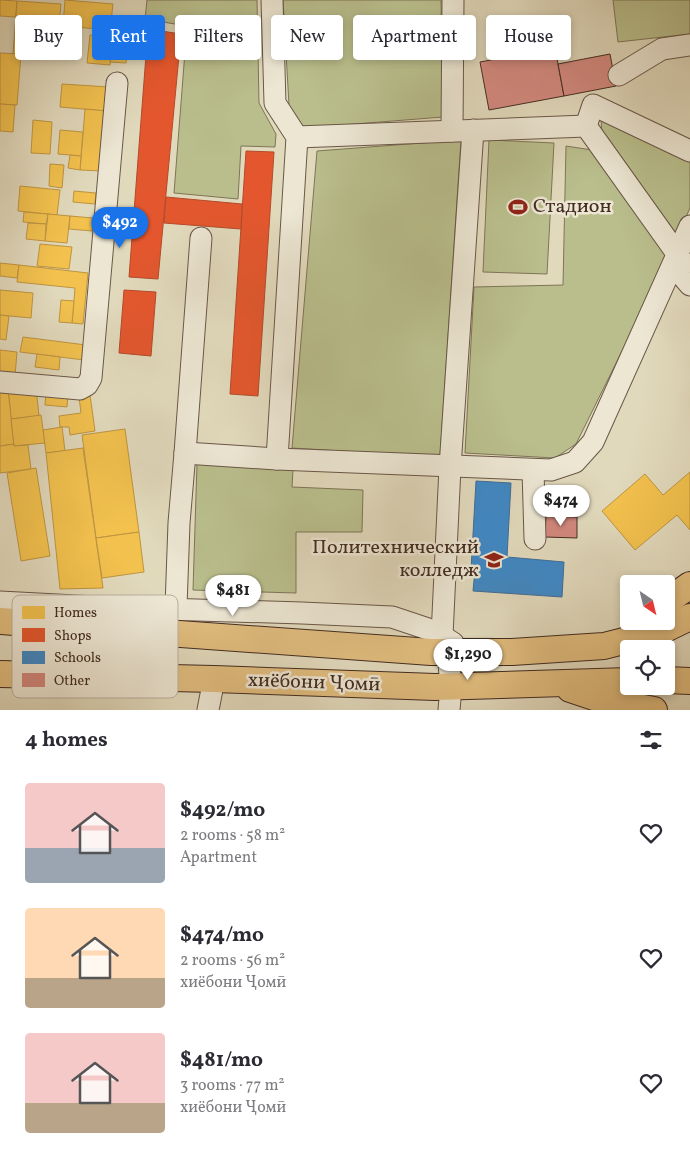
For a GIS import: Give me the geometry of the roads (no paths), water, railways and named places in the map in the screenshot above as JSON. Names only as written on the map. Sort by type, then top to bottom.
[{"type":"main road","points":[[675,596],[690,585]]},
{"type":"main road","name":"хиёбони Ҷомӣ","points":[[178,634],[421,651],[452,646],[512,652],[604,646],[659,632],[690,617]]},
{"type":"main road","points":[[604,646],[626,630]]},
{"type":"main road","name":"хиёбони Ҷомӣ","points":[[178,678],[214,679],[450,699],[555,684],[620,681]]},
{"type":"main road","points":[[675,680],[690,681]]},
{"type":"main road","points":[[555,684],[606,701],[654,710]]},
{"type":"street","points":[[272,0],[275,103],[297,137],[277,459]]},
{"type":"street","points":[[452,131],[453,0]]},
{"type":"street","points":[[619,75],[662,49],[690,46]]},
{"type":"street","points":[[0,382],[80,389],[87,385],[91,378],[117,83]]},
{"type":"street","points":[[586,126],[594,106],[690,151]]},
{"type":"street","points":[[297,137],[586,126]]},
{"type":"street","points":[[586,126],[680,261],[690,285]]},
{"type":"street","points":[[450,699],[452,646],[450,467],[473,130]]},
{"type":"street","points":[[185,454],[533,470],[551,470],[575,462],[593,442],[680,261],[690,226]]},
{"type":"street","points":[[176,595],[179,523],[201,238]]},
{"type":"street","points":[[533,470],[535,539]]},
{"type":"street","points":[[178,610],[392,617],[434,631],[452,646]]},
{"type":"street","points":[[208,710],[214,679]]},
{"type":"place","name":"Стадион","points":[[518,207]]},
{"type":"place","name":"Политехнический колледж","points":[[494,560]]}]
